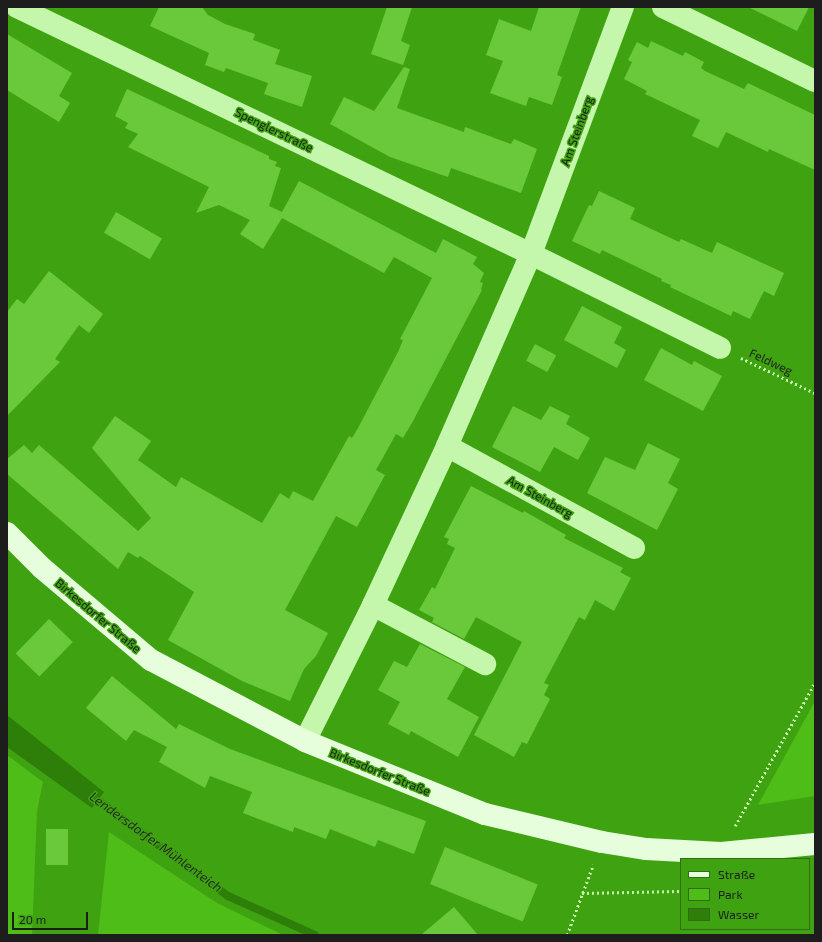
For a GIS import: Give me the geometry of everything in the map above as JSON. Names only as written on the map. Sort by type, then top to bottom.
[{"type":"main road","name":"Birkesdorfer Straße","points":[[7,533],[42,568],[151,660],[304,741],[485,814],[602,842],[646,849],[721,853],[815,844]]},
{"type":"street","name":"Spenglerstraße","points":[[16,7],[531,254]]},
{"type":"street","name":"Am Steinberg","points":[[304,741],[373,605],[447,446],[531,254],[623,7]]},
{"type":"street","points":[[662,7],[815,81]]},
{"type":"street","points":[[531,254],[720,348]]},
{"type":"street","name":"Am Steinberg","points":[[447,446],[634,548]]},
{"type":"street","points":[[373,605],[485,664]]},
{"type":"path","name":"Feldweg","points":[[720,348],[815,393]]},
{"type":"path","points":[[721,853],[815,682]]},
{"type":"path","points":[[567,935],[602,842]]},
{"type":"path","points":[[582,893],[680,891]]},
{"type":"green space","points":[[815,701],[815,796],[758,805]]},
{"type":"green space","points":[[7,755],[43,782],[37,811],[32,935],[7,935]]},
{"type":"green space","points":[[109,832],[217,903],[283,935],[98,935]]},
{"type":"water","points":[[7,715],[104,792],[92,808],[7,747]]},
{"type":"building","points":[[159,7],[202,7],[208,15],[225,24],[255,34],[253,40],[280,50],[275,64],[312,76],[302,107],[264,94],[268,83],[226,68],[224,72],[205,65],[209,53],[150,26]]},
{"type":"building","points":[[387,7],[412,7],[401,41],[410,45],[403,65],[371,54]]},
{"type":"building","points":[[539,7],[581,7],[557,75],[562,77],[552,105],[529,97],[526,106],[490,93],[503,61],[486,55],[499,19],[531,31]]},
{"type":"building","points":[[748,7],[809,7],[797,31]]},
{"type":"building","points":[[7,34],[72,73],[59,96],[70,103],[59,122],[7,90]]},
{"type":"building","points":[[651,41],[683,56],[685,52],[704,62],[701,68],[705,71],[744,89],[748,83],[815,115],[815,170],[769,149],[768,152],[726,132],[718,148],[692,136],[700,120],[645,94],[647,91],[624,79],[632,62],[628,60],[637,42],[648,48]]},
{"type":"building","points":[[404,67],[410,69],[397,108],[464,132],[465,127],[511,144],[514,139],[537,149],[521,193],[451,168],[448,177],[390,157],[330,124],[344,97],[374,111]]},
{"type":"building","points":[[127,89],[269,156],[269,159],[277,162],[275,166],[281,168],[269,206],[282,212],[299,181],[436,253],[443,239],[477,257],[473,264],[484,273],[480,282],[483,283],[482,290],[413,421],[403,438],[396,434],[376,470],[385,475],[357,527],[336,516],[285,610],[328,633],[316,656],[304,669],[290,701],[242,681],[168,640],[194,592],[140,556],[138,558],[128,552],[118,569],[7,474],[7,459],[24,445],[32,453],[39,445],[138,531],[151,518],[92,448],[115,416],[151,441],[138,460],[176,487],[181,477],[262,523],[280,493],[289,499],[293,491],[313,501],[349,436],[352,438],[358,428],[398,352],[403,340],[400,339],[432,278],[394,257],[384,273],[282,218],[263,249],[240,234],[250,220],[219,205],[196,213],[209,187],[128,147],[138,134],[125,128],[128,123],[115,116]]},
{"type":"building","points":[[599,191],[635,208],[630,219],[679,242],[681,239],[712,253],[717,242],[784,273],[774,296],[764,291],[750,319],[733,311],[731,316],[670,287],[671,285],[661,281],[662,279],[602,250],[600,254],[572,241],[589,205],[592,206]]},
{"type":"building","points":[[116,212],[162,238],[150,259],[104,233]]},
{"type":"building","points":[[49,271],[103,314],[89,333],[79,325],[55,359],[60,362],[7,416],[7,312],[17,299],[24,304]]},
{"type":"building","points":[[582,306],[622,327],[614,343],[626,350],[617,368],[564,340]]},
{"type":"building","points":[[535,344],[556,355],[547,372],[526,361]]},
{"type":"building","points":[[661,348],[692,365],[694,361],[722,376],[703,411],[644,380]]},
{"type":"building","points":[[513,406],[541,420],[550,406],[570,416],[566,424],[590,438],[578,460],[554,447],[540,472],[492,447]]},
{"type":"building","points":[[648,443],[680,459],[668,483],[678,489],[657,530],[587,493],[605,457],[635,470]]},
{"type":"building","points":[[471,486],[523,513],[524,511],[566,535],[564,538],[623,568],[620,572],[631,578],[614,611],[595,600],[585,620],[579,617],[544,683],[549,685],[544,695],[550,699],[527,744],[522,742],[514,757],[474,735],[522,642],[476,617],[464,639],[432,622],[434,618],[419,610],[432,587],[435,589],[455,548],[447,544],[449,539],[444,537]]},
{"type":"building","points":[[49,619],[73,642],[39,676],[16,654]]},
{"type":"building","points":[[420,644],[465,667],[447,699],[479,717],[458,757],[411,731],[409,735],[388,724],[400,702],[378,690],[394,661],[407,667]]},
{"type":"building","points":[[112,676],[176,729],[179,724],[230,749],[426,821],[414,854],[378,840],[375,847],[330,829],[326,839],[294,827],[293,832],[243,813],[252,792],[210,776],[205,788],[159,762],[167,747],[134,730],[126,741],[86,708]]},
{"type":"building","points":[[46,829],[68,829],[68,865],[46,865]]},
{"type":"building","points":[[445,847],[538,884],[523,922],[430,884]]},
{"type":"building","points":[[454,907],[478,935],[421,935]]},
{"type":"waterway","name":"Lendersdorfer Mühlenteich","points":[[89,794],[228,896],[315,935]]}]
